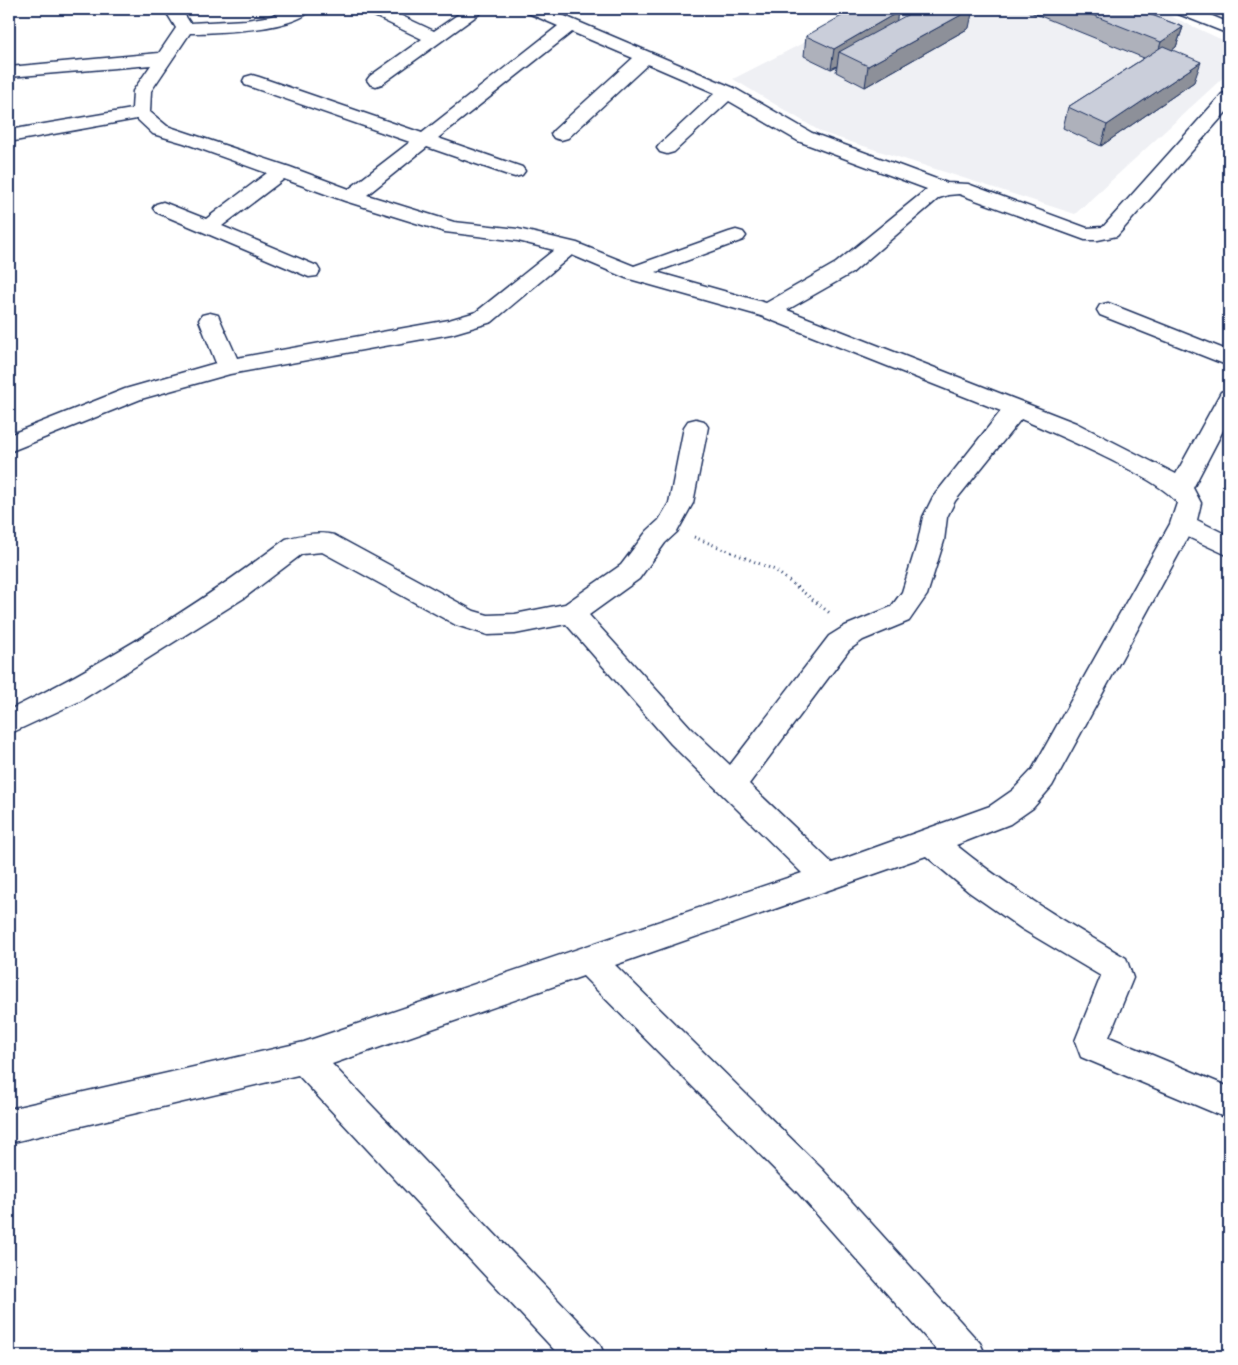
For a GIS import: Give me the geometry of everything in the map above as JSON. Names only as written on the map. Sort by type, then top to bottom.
[{"type":"street","points":[[169,9],[175,12],[185,28]]},
{"type":"street","points":[[185,28],[228,28],[269,21],[303,9]]},
{"type":"street","points":[[374,9],[434,38]]},
{"type":"street","points":[[376,80],[477,9]]},
{"type":"street","points":[[534,9],[727,92],[805,137],[945,189]]},
{"type":"street","points":[[1182,9],[1229,29]]},
{"type":"street","points":[[352,197],[570,25]]},
{"type":"street","points":[[141,113],[142,91],[185,28]]},
{"type":"street","points":[[561,134],[646,57]]},
{"type":"street","points":[[9,72],[165,58]]},
{"type":"street","points":[[252,81],[515,171]]},
{"type":"street","points":[[667,148],[727,92]]},
{"type":"street","points":[[769,311],[844,268],[932,194],[945,189],[961,188],[1086,234],[1110,232],[1229,98]]},
{"type":"street","points":[[9,136],[141,113]]},
{"type":"street","points":[[9,1126],[304,1058],[827,878],[1000,815],[1023,799],[1042,778],[1183,524],[1189,503],[1186,496],[1180,490],[1164,478],[1068,428],[769,311],[634,273],[570,247],[518,235],[452,228],[352,197],[283,171],[160,130],[141,113]]},
{"type":"street","points":[[208,227],[283,171]]},
{"type":"street","points":[[163,208],[309,271]]},
{"type":"street","points":[[634,273],[736,236]]},
{"type":"street","points":[[9,444],[133,394],[229,367],[451,328],[467,323],[484,317],[570,247]]},
{"type":"street","points":[[1108,310],[1229,359]]},
{"type":"street","points":[[210,320],[229,367]]},
{"type":"street","points":[[1180,490],[1229,397]]},
{"type":"street","points":[[732,784],[839,643],[854,633],[900,614],[914,595],[931,542],[935,517],[945,497],[1017,408]]},
{"type":"street","points":[[9,723],[70,693],[235,591],[295,546],[325,542],[465,618],[488,625],[515,624],[572,612],[630,572],[656,537],[668,526],[681,503],[696,427]]},
{"type":"street","points":[[1183,524],[1229,547]]},
{"type":"street","points":[[572,612],[681,736],[827,878]]},
{"type":"street","points":[[930,842],[980,883],[1033,919],[1114,968],[1118,978],[1091,1041],[1093,1046],[1229,1103]]},
{"type":"street","points":[[588,960],[810,1181],[967,1356]]},
{"type":"street","points":[[304,1058],[586,1356]]},
{"type":"path","points":[[668,526],[775,570],[854,633]]},
{"type":"shaded area","points":[[869,9],[1155,9],[1229,43],[1229,72],[1075,214],[823,133],[733,79]]},
{"type":"building","points":[[854,9],[890,9],[898,12],[834,49],[806,36]]},
{"type":"building","points":[[918,9],[972,9],[868,66],[839,52]]},
{"type":"building","points":[[1077,9],[1136,9],[1183,27],[1161,42]]},
{"type":"building","points":[[1163,46],[1201,62],[1107,125],[1068,107]]}]
